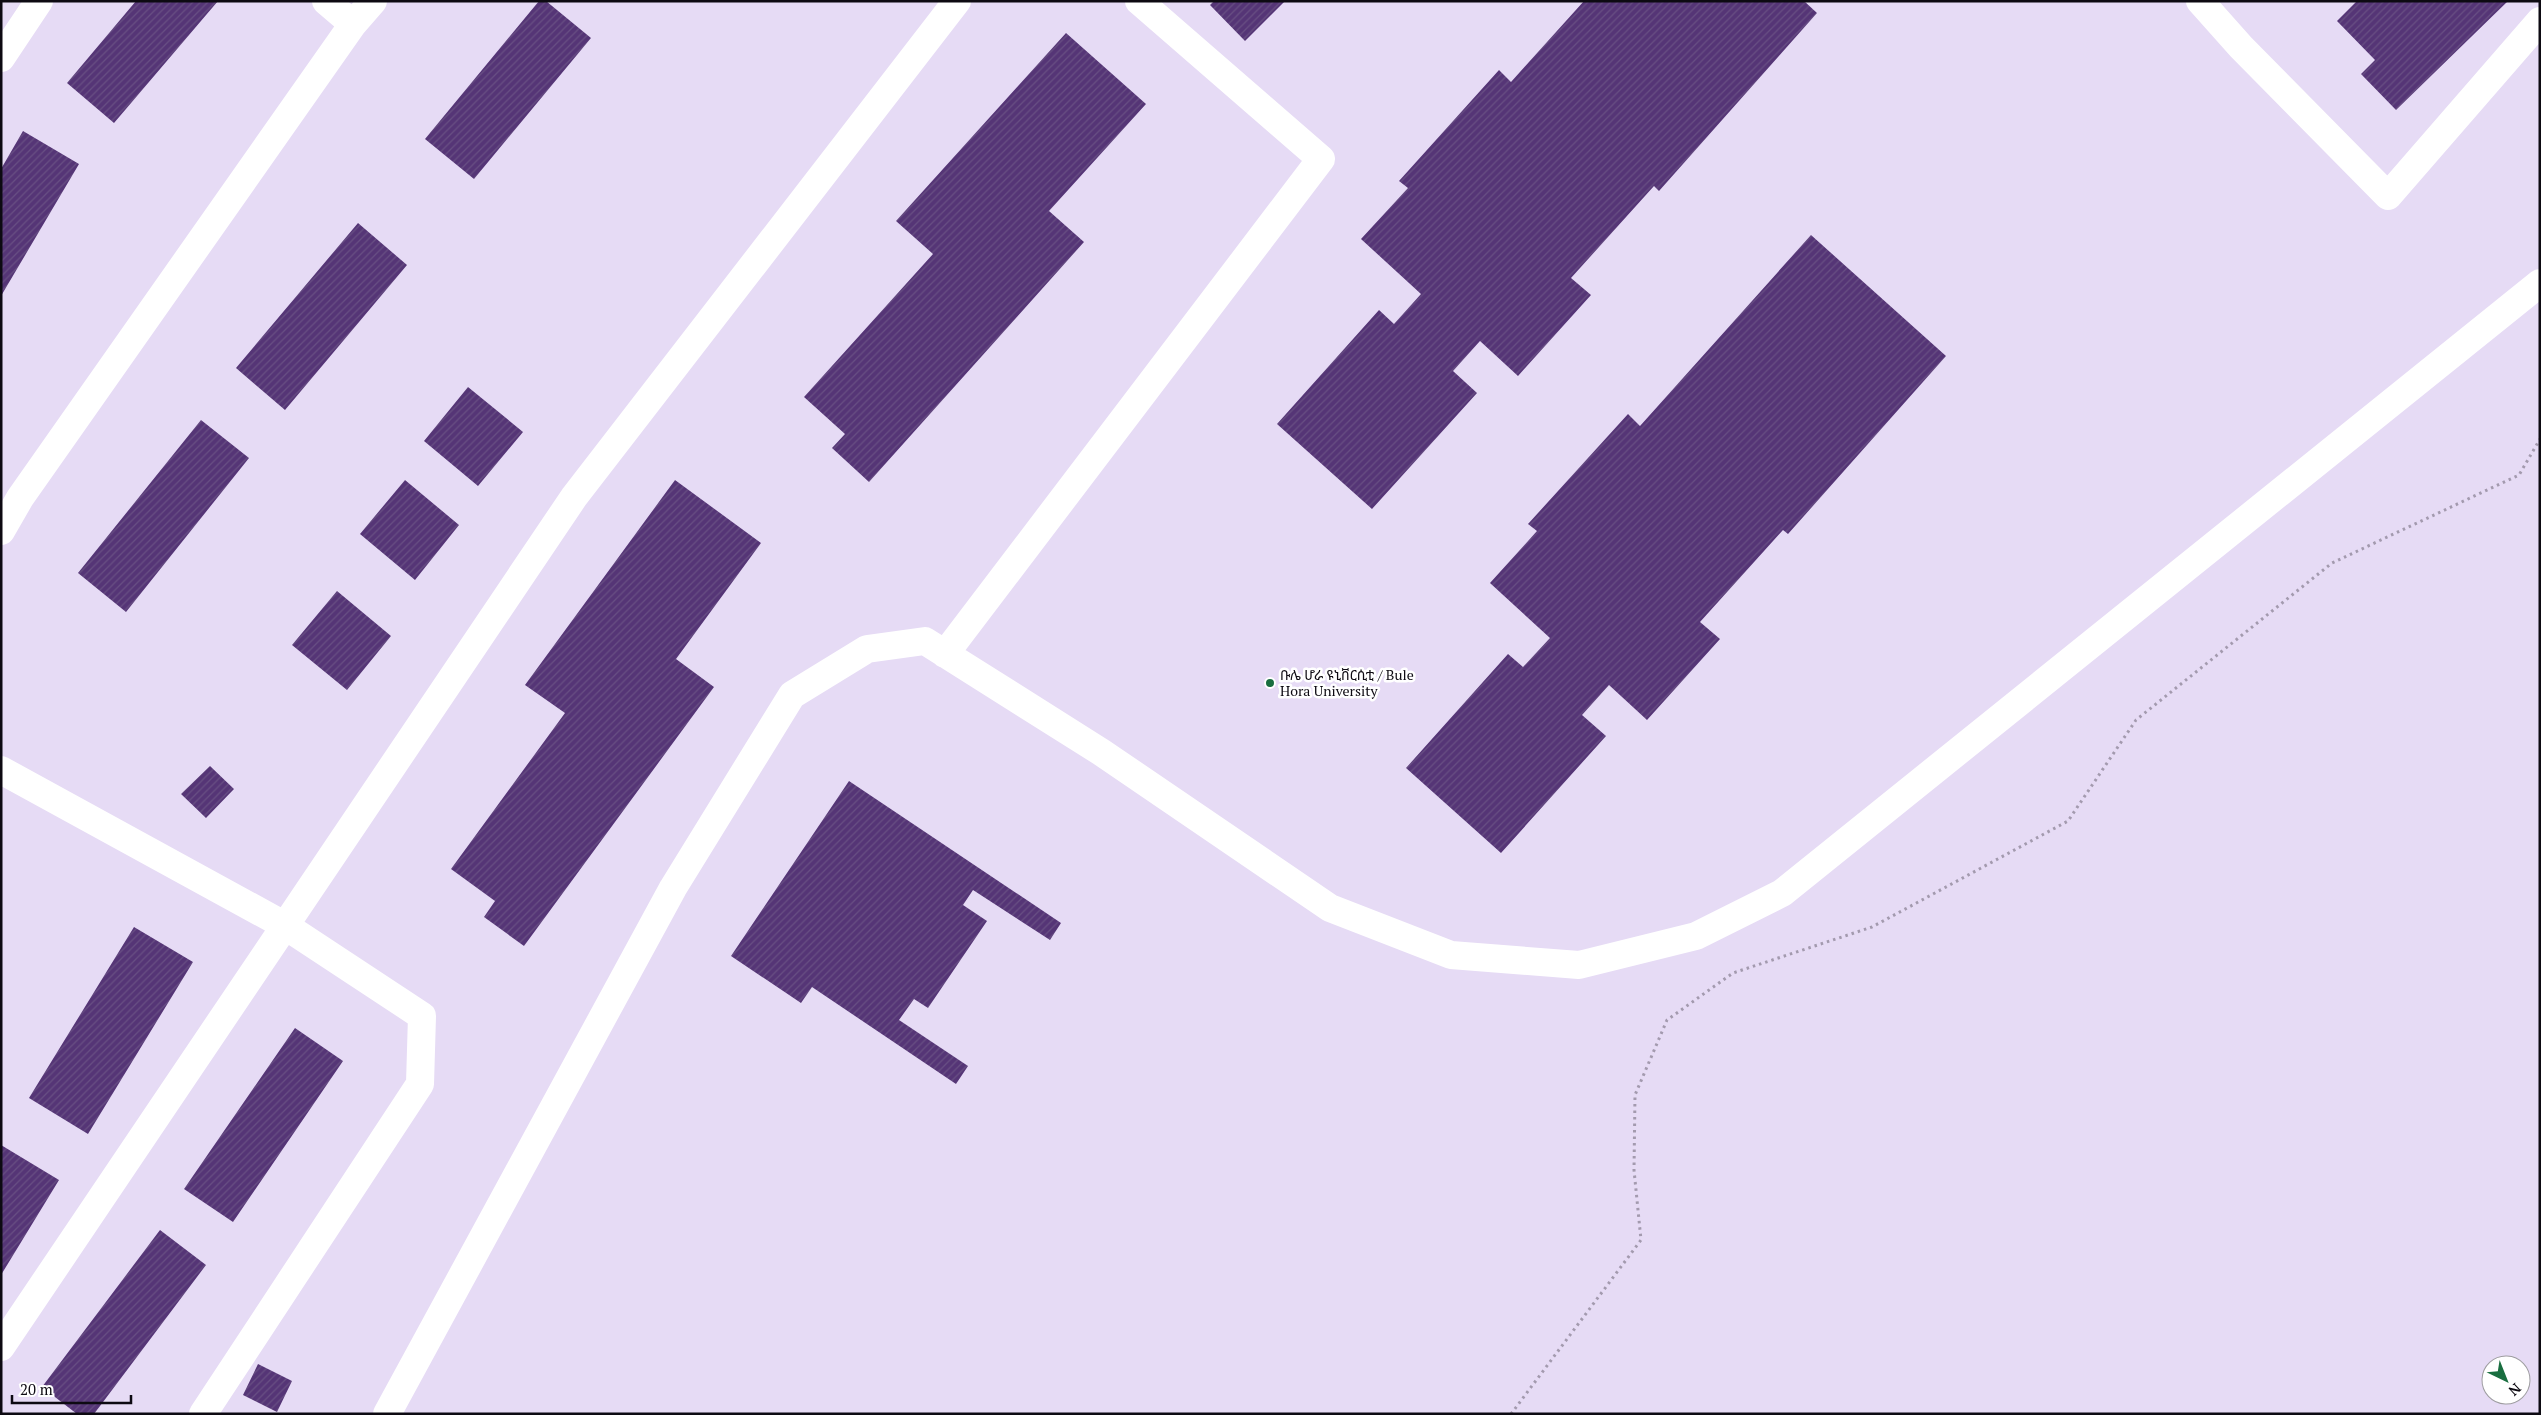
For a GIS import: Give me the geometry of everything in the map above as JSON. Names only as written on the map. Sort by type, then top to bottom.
[{"type":"street","points":[[1,58],[39,1]]},
{"type":"street","points":[[326,1],[353,24]]},
{"type":"street","points":[[1,531],[20,498],[353,24],[372,1]]},
{"type":"street","points":[[1,1347],[574,497],[957,1]]},
{"type":"street","points":[[945,654],[1321,159],[1140,1]]},
{"type":"street","points":[[2200,1],[2241,47],[2388,196],[2540,21]]},
{"type":"street","points":[[386,1414],[673,888],[792,695],[867,649],[925,641],[1101,752],[1330,908],[1451,955],[1579,965],[1696,936],[1782,893],[2540,283]]},
{"type":"street","points":[[1,770],[284,925],[422,1016],[420,1084],[204,1414]]},
{"type":"path","points":[[1511,1414],[1641,1240],[1634,1170],[1635,1095],[1667,1020],[1733,973],[1872,927],[2068,821],[2136,720],[2332,562],[2518,475],[2540,439]]},
{"type":"building","points":[[136,1],[218,1],[114,123],[67,83]]},
{"type":"building","points":[[539,1],[546,1],[591,38],[474,179],[425,139]]},
{"type":"building","points":[[1214,1],[1285,1],[1245,41],[1210,5]]},
{"type":"building","points":[[1584,1],[1804,1],[1817,13],[1659,191],[1654,186],[1571,278],[1591,295],[1518,376],[1480,341],[1453,371],[1477,393],[1372,509],[1277,424],[1379,310],[1394,324],[1421,294],[1361,239],[1408,188],[1399,181],[1499,70],[1511,82]]},
{"type":"building","points":[[2357,1],[2508,1],[2396,110],[2361,74],[2375,60],[2337,21]]},
{"type":"building","points":[[1066,33],[1146,104],[1049,211],[1084,242],[869,482],[832,448],[845,434],[804,397],[933,254],[896,221]]},
{"type":"building","points":[[23,131],[79,164],[1,296],[1,169]]},
{"type":"building","points":[[358,223],[407,265],[285,410],[236,368]]},
{"type":"building","points":[[1811,235],[1946,356],[1788,534],[1783,530],[1700,622],[1720,639],[1647,720],[1609,685],[1582,715],[1606,736],[1501,853],[1406,768],[1508,654],[1523,667],[1550,638],[1490,583],[1537,531],[1528,524],[1628,414],[1640,426]]},
{"type":"building","points":[[468,387],[523,432],[478,486],[424,441]]},
{"type":"building","points":[[201,420],[249,458],[126,612],[78,573]]},
{"type":"building","points":[[405,480],[459,525],[415,580],[360,534]]},
{"type":"building","points":[[675,480],[761,543],[676,659],[714,687],[524,946],[484,917],[495,901],[451,869],[565,713],[525,685]]},
{"type":"building","points":[[337,591],[391,636],[347,690],[292,645]]},
{"type":"building","points":[[210,766],[234,789],[206,818],[181,794]]},
{"type":"building","points":[[849,781],[1061,923],[1050,940],[973,890],[963,905],[987,921],[928,1008],[914,999],[899,1020],[968,1066],[956,1084],[812,987],[801,1003],[731,956]]},
{"type":"building","points":[[134,927],[193,962],[88,1134],[29,1098]]},
{"type":"building","points":[[295,1028],[343,1061],[233,1222],[184,1189]]},
{"type":"building","points":[[1,1145],[59,1180],[1,1275]]},
{"type":"building","points":[[160,1230],[206,1265],[94,1414],[77,1414],[42,1387]]},
{"type":"building","points":[[258,1364],[292,1381],[277,1412],[243,1395]]},
{"type":"place","name":"ቡሌ ሆራ ዩኒቨርሲቲ / Bule Hora University","points":[[1270,683]]}]
